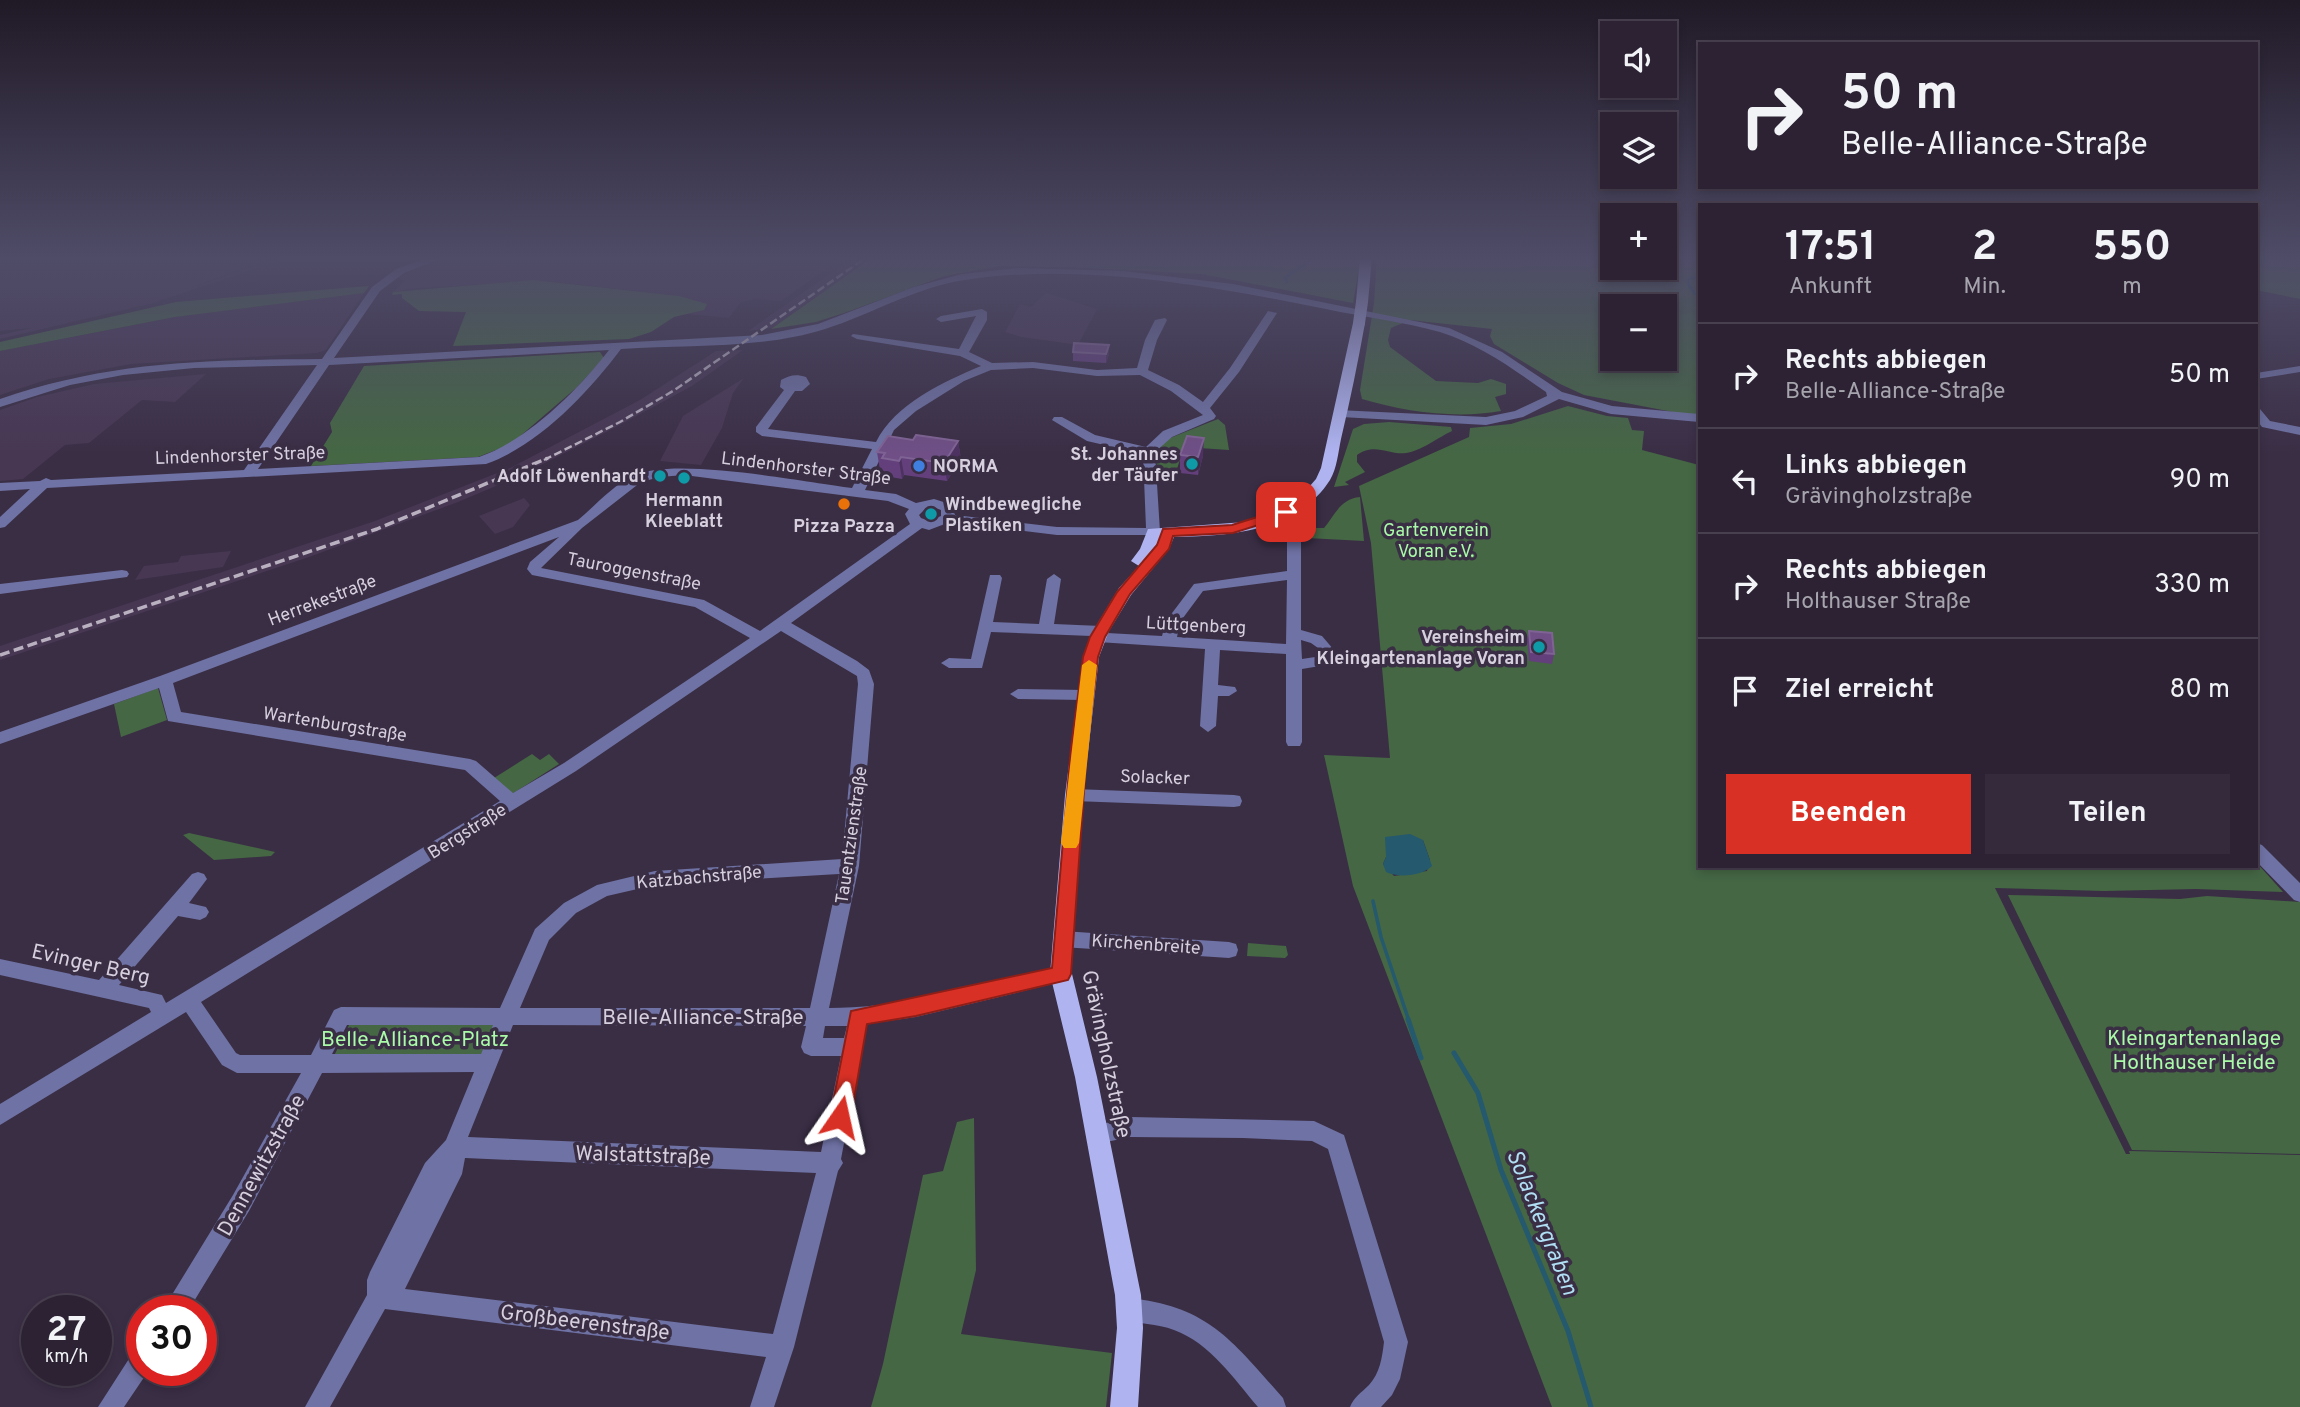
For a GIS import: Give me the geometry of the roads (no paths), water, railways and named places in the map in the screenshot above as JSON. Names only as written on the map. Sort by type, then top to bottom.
[{"type":"main road","points":[[1161,532],[1233,529],[1275,516],[1310,495],[1325,478],[1359,323]]},
{"type":"main road","name":"Grävingholzstraße","points":[[1124,1407],[1129,1310],[1121,1253],[1097,1134],[1061,974],[1062,939],[1074,795],[1091,657],[1099,634],[1125,592],[1164,546],[1161,532]]},
{"type":"street","points":[[248,474],[333,360],[357,323]]},
{"type":"street","points":[[0,403],[78,380],[146,370],[734,340],[791,333],[832,323]]},
{"type":"street","points":[[962,352],[979,323]]},
{"type":"street","points":[[1142,371],[1151,340],[1160,323]]},
{"type":"street","points":[[1204,408],[1235,370],[1266,323]]},
{"type":"street","points":[[1411,323],[1467,339],[1486,349],[1492,357],[1534,386],[1559,395],[1611,410],[1698,418]]},
{"type":"street","points":[[857,336],[962,352],[989,367]]},
{"type":"street","name":"Lindenhorster Straße","points":[[0,487],[46,482],[481,461],[504,453],[523,440],[590,382],[617,346]]},
{"type":"street","points":[[857,492],[889,428],[912,408],[960,379],[989,367],[1020,364],[1097,373],[1142,371],[1175,388],[1204,408],[1210,416],[1201,422],[1170,432],[1153,444],[1149,452],[1161,532],[1057,531],[948,518],[935,525],[918,516]]},
{"type":"street","points":[[2258,376],[2300,369]]},
{"type":"street","points":[[791,389],[762,427],[762,432],[880,446]]},
{"type":"street","points":[[1342,409],[1473,421],[1519,414],[1559,395]]},
{"type":"street","points":[[2258,414],[2266,424],[2300,431]]},
{"type":"street","points":[[1058,420],[1091,438],[1149,452]]},
{"type":"street","name":"Lindenhorster Straße","points":[[646,475],[684,471],[857,492],[891,497],[918,516],[928,503],[940,504],[948,508],[948,518]]},
{"type":"street","name":"Herrekestraße","points":[[0,738],[165,680],[583,523],[646,475]]},
{"type":"street","points":[[0,524],[46,482]]},
{"type":"street","name":"Bergstraße","points":[[0,1115],[513,803],[781,624],[918,516]]},
{"type":"street","name":"Tauroggenstraße","points":[[583,523],[534,569],[537,572],[699,603],[761,638]]},
{"type":"street","points":[[1294,535],[1294,742]]},
{"type":"street","points":[[0,589],[122,574]]},
{"type":"street","points":[[1168,642],[1173,621],[1199,587],[1294,575]]},
{"type":"street","points":[[949,663],[977,664],[995,578]]},
{"type":"street","points":[[1046,628],[1054,579]]},
{"type":"street","name":"Tauentzienstraße","points":[[781,624],[852,665],[863,674],[866,684],[850,866],[811,1047],[853,1047]]},
{"type":"street","name":"Lüttgenberg","points":[[984,627],[1046,628],[1168,642],[1293,649]]},
{"type":"street","points":[[1208,726],[1213,645]]},
{"type":"street","name":"Wartenburgstraße","points":[[165,680],[174,717],[470,765],[513,803]]},
{"type":"street","points":[[1210,690],[1229,691]]},
{"type":"street","points":[[1018,694],[1085,695]]},
{"type":"street","name":"Solacker","points":[[1074,795],[1234,801]]},
{"type":"street","points":[[2258,852],[2300,895]]},
{"type":"street","name":"Katzbachstraße","points":[[317,1407],[383,1298],[454,1167],[454,1147],[542,935],[570,908],[603,890],[655,878],[850,866]]},
{"type":"street","points":[[104,989],[198,879]]},
{"type":"street","points":[[174,908],[200,912]]},
{"type":"street","name":"Kirchenbreite","points":[[1062,939],[1229,950]]},
{"type":"street","name":"Evinger Berg","points":[[0,967],[155,1001],[163,1016]]},
{"type":"street","name":"Belle-Alliance-Straße","points":[[341,1016],[858,1017],[916,1008],[1061,974]]},
{"type":"street","points":[[189,1001],[232,1062],[488,1063]]},
{"type":"street","name":"Dennewitzstraße","points":[[184,1295],[240,1206],[341,1016]]},
{"type":"street","points":[[762,1407],[782,1347],[832,1163],[858,1017]]},
{"type":"street","points":[[1097,1134],[1130,1127],[1190,1126],[1314,1131],[1337,1142],[1396,1342],[1393,1369],[1382,1392],[1362,1407]]},
{"type":"street","name":"Walstattstraße","points":[[454,1147],[832,1163]]},
{"type":"street","name":"Großbeerenstraße","points":[[383,1298],[782,1347]]},
{"type":"street","points":[[1129,1310],[1158,1311],[1186,1321],[1208,1335],[1274,1407]]},
{"type":"street","points":[[110,1407],[126,1383]]},
{"type":"water","points":[[1410,834],[1423,840],[1432,866],[1410,875],[1386,872],[1383,864],[1386,857],[1385,837]]},
{"type":"waterway","points":[[1373,901],[1381,937],[1409,1021]]},
{"type":"waterway","points":[[1408,1019],[1421,1058]]},
{"type":"waterway","name":"Solackergraben","points":[[1454,1053],[1478,1093],[1501,1170],[1568,1331],[1591,1407]]},
{"type":"railway","points":[[548,458],[620,422],[673,391],[772,323]]},
{"type":"railway","points":[[0,655],[377,529],[548,458]]},
{"type":"railway","points":[[544,460],[548,458]]},
{"type":"place","name":"St. Johannes der Täufer","points":[[1192,464]]},
{"type":"place","name":"NORMA","points":[[919,466]]},
{"type":"place","name":"Adolf Löwenhardt","points":[[660,476]]},
{"type":"place","name":"Hermann Kleeblatt","points":[[684,478]]},
{"type":"place","name":"Pizza Pazza","points":[[844,504]]},
{"type":"place","name":"Windbewegliche Plastiken","points":[[931,514]]},
{"type":"place","name":"Vereinsheim Kleingartenanlage Voran","points":[[1539,647]]},
{"type":"park label","name":"Gartenverein Voran e.V.","points":[[1436,540]]},
{"type":"park label","name":"Belle-Alliance-Platz","points":[[415,1039]]},
{"type":"park label","name":"Kleingartenanlage Holthauser Heide","points":[[2194,1050]]}]
